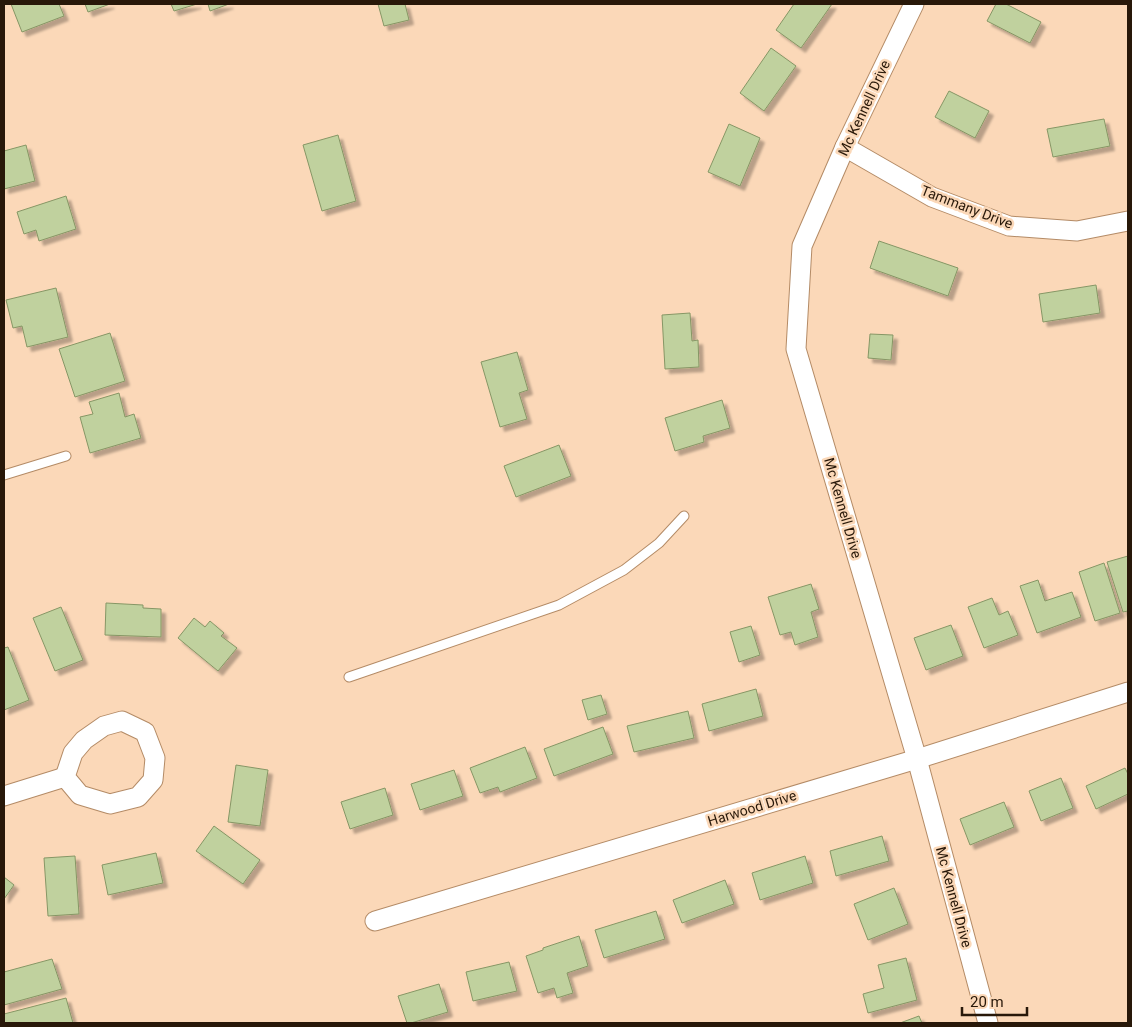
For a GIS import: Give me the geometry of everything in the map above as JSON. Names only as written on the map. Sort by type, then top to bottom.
[{"type":"street","name":"Mc Kennell Drive","points":[[914,4],[845,147],[802,246],[796,349],[917,759],[988,1023]]},
{"type":"street","name":"Tammany Drive","points":[[845,147],[932,197],[1009,226],[1077,231],[1128,221]]},
{"type":"street","name":"Harwood Drive","points":[[375,921],[917,759],[1128,692]]},
{"type":"street","points":[[122,721],[145,732],[155,758],[153,780],[138,797],[110,804],[80,795],[66,777],[73,753],[84,740],[104,726],[122,721]]},
{"type":"street","points":[[4,796],[66,777]]},
{"type":"lane","points":[[4,475],[66,456]]},
{"type":"lane","points":[[349,677],[559,605],[624,570],[659,543],[684,516]]},
{"type":"building","points":[[11,4],[59,4],[64,16],[22,32]]},
{"type":"building","points":[[85,4],[110,4],[88,12]]},
{"type":"building","points":[[171,4],[197,4],[174,11]]},
{"type":"building","points":[[208,4],[229,4],[210,11]]},
{"type":"building","points":[[378,4],[405,4],[409,20],[384,26]]},
{"type":"building","points":[[794,4],[832,4],[801,48],[776,30]]},
{"type":"building","points":[[996,4],[1006,4],[1041,22],[1030,43],[987,21]]},
{"type":"building","points":[[771,48],[796,66],[764,111],[740,93]]},
{"type":"building","points":[[949,91],[989,111],[975,138],[935,117]]},
{"type":"building","points":[[1104,119],[1110,146],[1053,157],[1047,129]]},
{"type":"building","points":[[729,124],[760,138],[740,186],[708,172]]},
{"type":"building","points":[[338,135],[356,201],[322,211],[303,145]]},
{"type":"building","points":[[26,145],[35,181],[4,189],[4,151]]},
{"type":"building","points":[[66,196],[76,229],[39,241],[36,230],[24,234],[17,212]]},
{"type":"building","points":[[879,241],[958,268],[948,296],[870,268]]},
{"type":"building","points":[[1096,285],[1100,313],[1043,322],[1039,294]]},
{"type":"building","points":[[56,288],[68,337],[27,347],[22,326],[13,328],[6,300]]},
{"type":"building","points":[[690,313],[692,341],[698,340],[699,367],[665,369],[662,315]]},
{"type":"building","points":[[110,333],[125,381],[75,397],[59,349]]},
{"type":"building","points":[[870,334],[893,335],[891,360],[868,358]]},
{"type":"building","points":[[517,352],[528,390],[519,393],[527,419],[500,427],[481,362]]},
{"type":"building","points":[[119,393],[125,417],[134,414],[141,438],[90,453],[80,417],[93,414],[89,402]]},
{"type":"building","points":[[722,400],[730,428],[703,436],[704,442],[675,451],[665,418]]},
{"type":"building","points":[[559,445],[571,476],[516,497],[504,466]]},
{"type":"building","points":[[1128,556],[1128,611],[1123,612],[1107,562]]},
{"type":"building","points":[[1104,563],[1120,613],[1095,621],[1079,572]]},
{"type":"building","points":[[1038,580],[1045,601],[1072,592],[1081,617],[1037,633],[1020,586]]},
{"type":"building","points":[[811,584],[819,609],[811,612],[818,637],[795,645],[791,632],[780,635],[768,597]]},
{"type":"building","points":[[992,598],[999,615],[1008,611],[1018,635],[984,648],[968,607]]},
{"type":"building","points":[[106,603],[143,605],[143,608],[161,609],[161,637],[105,635]]},
{"type":"building","points":[[61,607],[83,660],[55,671],[33,618]]},
{"type":"building","points":[[194,618],[205,627],[210,621],[224,633],[221,636],[237,648],[218,671],[178,638]]},
{"type":"building","points":[[951,625],[963,656],[926,670],[914,638]]},
{"type":"building","points":[[751,626],[760,655],[739,662],[730,632]]},
{"type":"building","points":[[8,647],[29,700],[4,710],[4,648]]},
{"type":"building","points":[[756,689],[763,716],[709,731],[702,704]]},
{"type":"building","points":[[601,695],[607,714],[588,720],[582,700]]},
{"type":"building","points":[[688,711],[694,738],[634,752],[627,726]]},
{"type":"building","points":[[603,727],[613,754],[554,776],[544,749]]},
{"type":"building","points":[[525,747],[537,778],[500,792],[498,787],[480,793],[470,768]]},
{"type":"building","points":[[236,765],[268,770],[260,826],[228,822]]},
{"type":"building","points":[[1125,768],[1128,774],[1128,794],[1096,809],[1086,786]]},
{"type":"building","points":[[454,770],[463,796],[420,810],[411,784]]},
{"type":"building","points":[[1061,778],[1073,808],[1041,821],[1029,791]]},
{"type":"building","points":[[385,788],[393,815],[350,829],[341,802]]},
{"type":"building","points":[[1004,802],[1014,827],[970,845],[960,819]]},
{"type":"building","points":[[214,826],[260,860],[243,884],[196,851]]},
{"type":"building","points":[[882,836],[889,861],[836,876],[830,851]]},
{"type":"building","points":[[156,853],[163,883],[108,895],[102,865]]},
{"type":"building","points":[[75,856],[79,914],[48,916],[44,858]]},
{"type":"building","points":[[805,856],[813,883],[760,900],[752,873]]},
{"type":"building","points":[[4,877],[14,885],[4,899]]},
{"type":"building","points":[[725,880],[734,904],[682,923],[673,900]]},
{"type":"building","points":[[894,888],[908,924],[868,940],[854,904]]},
{"type":"building","points":[[656,911],[665,939],[604,958],[595,930]]},
{"type":"building","points":[[579,936],[588,966],[567,973],[573,993],[557,998],[554,988],[538,993],[526,956]]},
{"type":"building","points":[[906,958],[917,1000],[868,1013],[863,994],[884,988],[878,965]]},
{"type":"building","points":[[52,959],[62,989],[4,1005],[4,972]]},
{"type":"building","points":[[509,962],[517,991],[473,1001],[466,972]]},
{"type":"building","points":[[439,984],[448,1012],[407,1023],[398,996]]},
{"type":"building","points":[[66,998],[73,1023],[4,1023],[4,1014]]},
{"type":"building","points":[[919,1016],[922,1023],[900,1023]]}]
